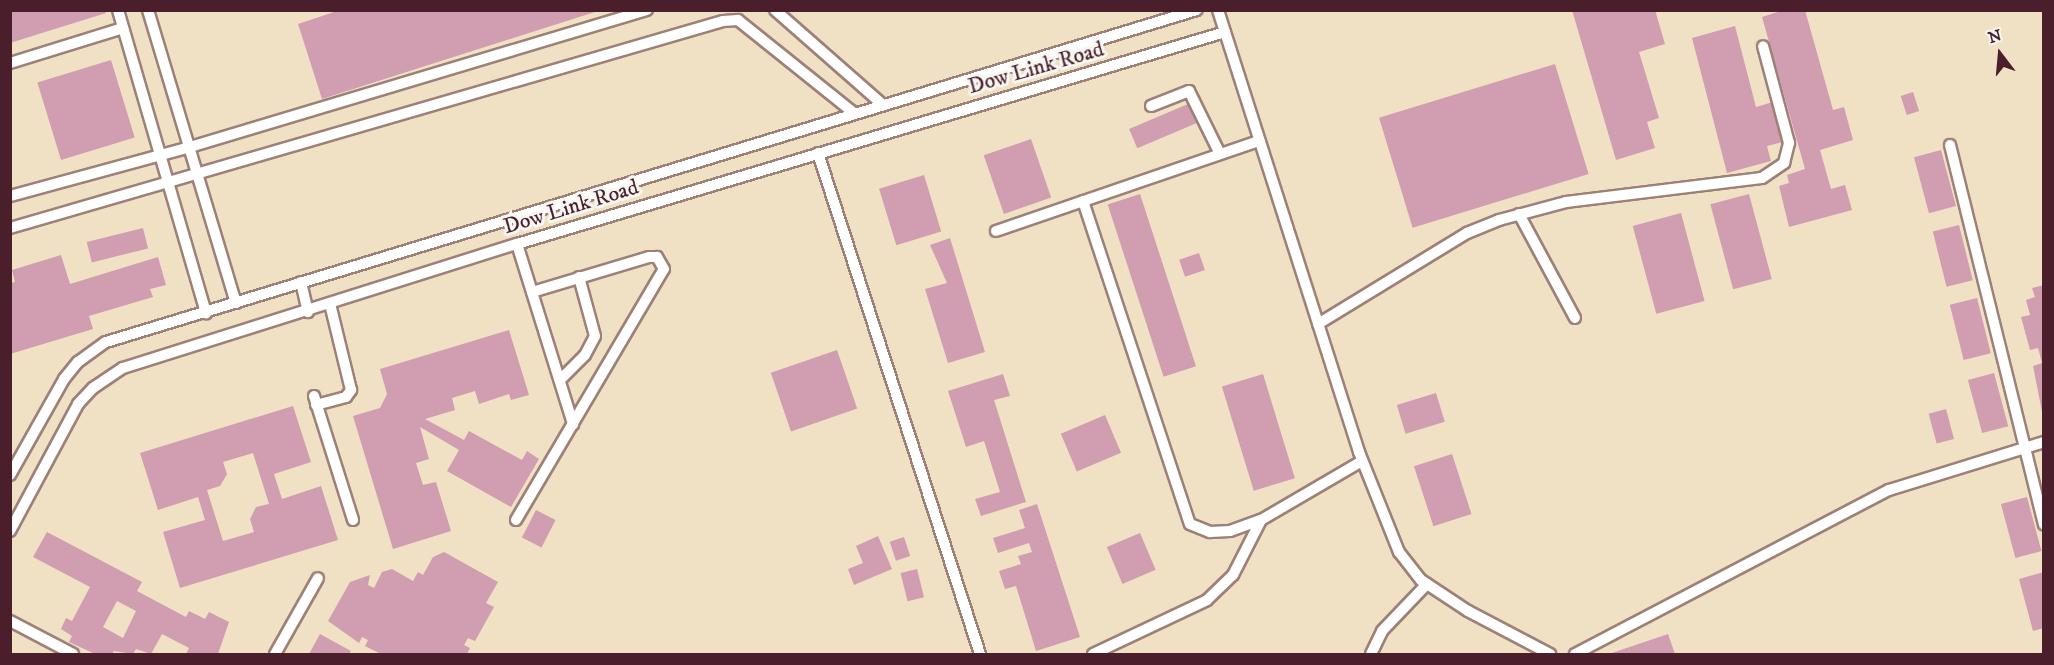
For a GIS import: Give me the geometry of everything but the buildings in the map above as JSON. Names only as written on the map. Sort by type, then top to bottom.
[{"type":"lane","points":[[118,10],[206,313]]},
{"type":"lane","points":[[148,10],[237,303]]},
{"type":"lane","points":[[10,196],[190,147],[646,10]]},
{"type":"lane","points":[[775,10],[882,104]]},
{"type":"lane","name":"Dow Link Road","points":[[10,475],[64,379],[78,362],[106,342],[1197,10]]},
{"type":"lane","points":[[1218,10],[1362,460],[1399,552],[1426,584],[1467,611],[1550,654]]},
{"type":"lane","points":[[10,228],[199,175],[740,15],[854,113]]},
{"type":"lane","points":[[10,63],[123,28]]},
{"type":"lane","name":"Dow Link Road","points":[[10,531],[78,404],[101,381],[123,369],[517,244],[1225,32]]},
{"type":"lane","points":[[1318,324],[1467,233],[1519,214],[1566,202],[1746,182],[1775,170],[1788,155],[1789,143],[1763,46]]},
{"type":"lane","points":[[1151,106],[1185,92],[1193,93],[1220,154]]},
{"type":"lane","points":[[996,231],[1259,141]]},
{"type":"lane","points":[[1950,145],[2026,447],[2043,525]]},
{"type":"lane","points":[[818,153],[980,654]]},
{"type":"lane","points":[[1083,201],[1190,524],[1220,531],[1261,520],[1362,460]]},
{"type":"lane","points":[[1519,214],[1575,318]]},
{"type":"lane","points":[[517,244],[573,424]]},
{"type":"lane","points":[[516,520],[664,269],[657,257],[649,257],[532,291]]},
{"type":"lane","points":[[560,381],[585,355],[595,336],[579,277]]},
{"type":"lane","points":[[301,282],[308,312]]},
{"type":"lane","points":[[330,304],[351,390],[345,397],[315,401],[353,520]]},
{"type":"lane","points":[[1575,654],[1889,490],[2043,441]]},
{"type":"lane","points":[[1093,654],[1207,600],[1233,575],[1261,520]]},
{"type":"lane","points":[[275,654],[318,578]]},
{"type":"lane","points":[[1371,654],[1382,631],[1426,584]]},
{"type":"lane","points":[[10,621],[73,654]]}]
